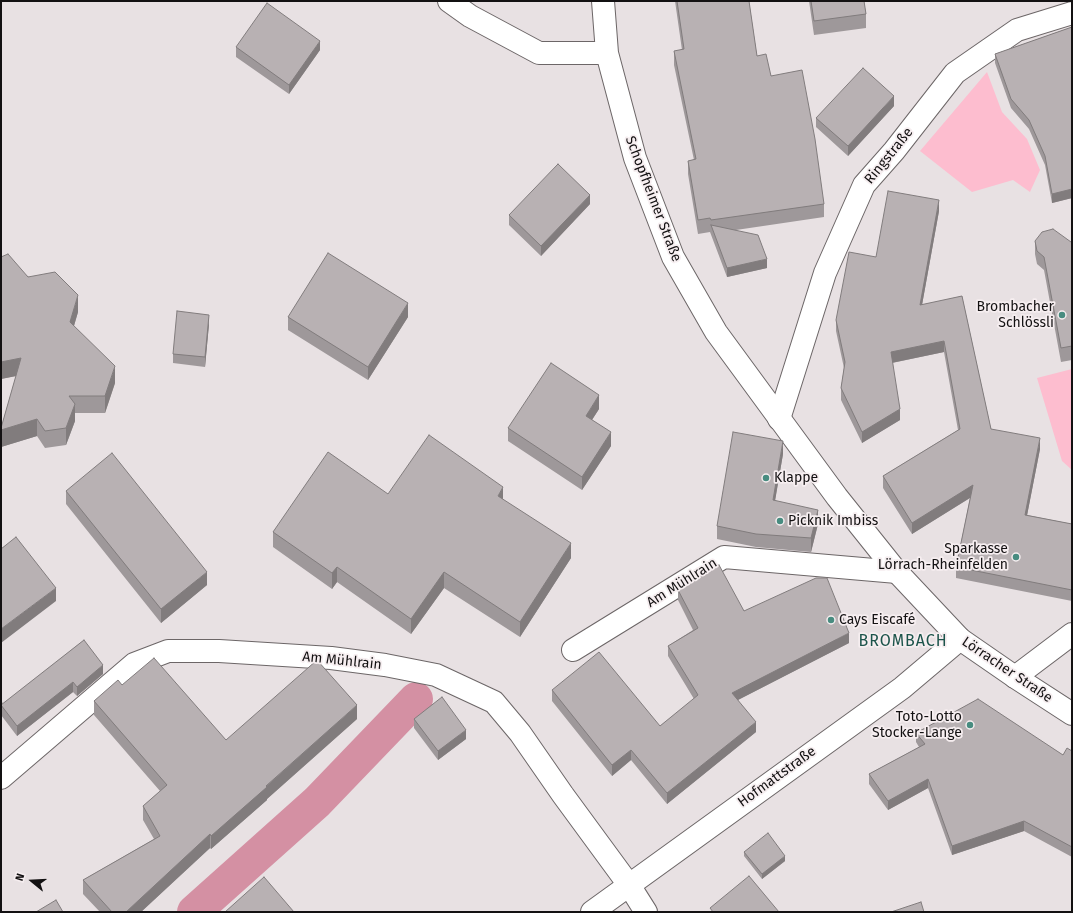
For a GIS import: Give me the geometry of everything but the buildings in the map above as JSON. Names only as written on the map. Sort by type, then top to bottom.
[{"type":"street","points":[[449,1],[470,16],[539,53],[607,53]]},
{"type":"street","name":"Schopfheimer Straße","points":[[603,1],[607,53],[635,158],[673,257],[716,332],[779,419]]},
{"type":"street","name":"Ringstraße","points":[[779,419],[825,273],[864,184],[894,151],[955,73],[1018,30],[1072,13]]},
{"type":"street","name":"Lörracher Straße","points":[[779,419],[837,497],[897,572],[960,639],[1014,677],[1072,714]]},
{"type":"street","name":"Am Mühlrain","points":[[573,650],[724,557],[897,572]]},
{"type":"street","points":[[1014,677],[1072,634]]},
{"type":"street","name":"Hofmattstraße","points":[[592,912],[902,688],[960,639]]},
{"type":"street","name":"Am Mühlrain","points":[[1,778],[134,664],[168,650],[219,651],[331,658],[385,665],[436,675],[494,702],[520,733],[629,885],[646,912]]},
{"type":"shaded area","points":[[987,72],[1002,112],[1027,139],[1040,170],[1030,192],[1013,180],[972,192],[920,151]]},
{"type":"shaded area","points":[[1072,369],[1072,470],[1062,461],[1037,378]]},
{"type":"waterway","points":[[194,912],[317,802],[416,699]]},
{"type":"place","name":"Brombacher Schlössli","points":[[1062,315]]},
{"type":"place","name":"Klappe","points":[[766,478]]},
{"type":"place","name":"Picknik Imbiss","points":[[780,521]]},
{"type":"place","name":"Sparkasse Lörrach-Rheinfelden","points":[[1016,557]]},
{"type":"place","name":"Cays Eiscafé","points":[[831,620]]},
{"type":"place","name":"Toto-Lotto Stocker-Lange","points":[[970,725]]},
{"type":"district","name":"BROMBACH","points":[[903,642]]}]
